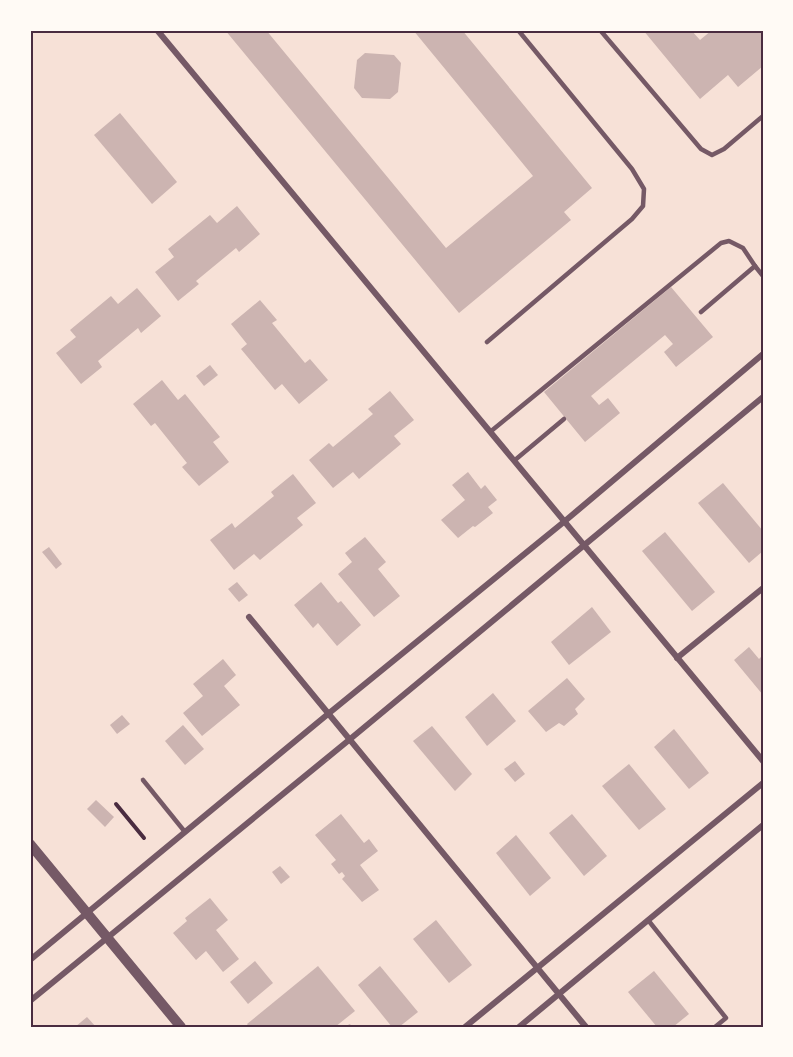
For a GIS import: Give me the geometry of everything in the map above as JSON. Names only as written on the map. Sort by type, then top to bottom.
[{"type":"street","points":[[157,30],[326,231],[763,761]]},
{"type":"street","points":[[30,960],[565,521],[763,354]]},
{"type":"street","points":[[30,1001],[763,397]]},
{"type":"street","points":[[677,658],[763,588]]},
{"type":"street","points":[[249,617],[586,1027]]},
{"type":"street","points":[[465,1027],[763,783]]},
{"type":"street","points":[[519,1027],[763,825]]},
{"type":"street","points":[[30,844],[181,1027]]},
{"type":"lane","points":[[487,342],[632,219],[643,206],[644,189],[632,169],[518,30]]},
{"type":"lane","points":[[600,30],[701,149],[712,155],[724,149],[763,116]]},
{"type":"lane","points":[[490,432],[721,243],[729,241],[743,248],[763,276]]},
{"type":"lane","points":[[701,312],[755,266]]},
{"type":"lane","points":[[514,460],[564,419]]},
{"type":"lane","points":[[143,780],[185,832]]},
{"type":"lane","points":[[648,920],[726,1018],[715,1027]]},
{"type":"path","points":[[116,804],[144,838]]},
{"type":"building","points":[[225,30],[266,30],[446,248],[533,176],[413,30],[462,30],[592,188],[564,212],[571,220],[459,313]]},
{"type":"building","points":[[643,30],[691,30],[700,40],[712,30],[763,30],[763,66],[738,87],[728,75],[700,99]]},
{"type":"building","points":[[365,53],[394,55],[401,63],[398,92],[390,99],[362,98],[354,88],[357,60]]},
{"type":"building","points":[[120,113],[177,182],[152,204],[94,135]]},
{"type":"building","points":[[237,206],[260,234],[239,252],[236,248],[196,281],[199,284],[178,301],[155,272],[174,257],[168,249],[210,215],[217,223]]},
{"type":"building","points":[[671,287],[713,337],[676,367],[664,352],[673,344],[665,335],[591,396],[599,405],[608,398],[620,413],[585,442],[544,392]]},
{"type":"building","points":[[137,288],[161,316],[141,333],[138,328],[98,361],[102,367],[81,384],[56,353],[76,337],[70,330],[111,296],[118,304]]},
{"type":"building","points":[[260,300],[277,320],[272,323],[305,363],[310,359],[328,380],[299,404],[282,384],[275,390],[241,349],[247,344],[231,324]]},
{"type":"building","points":[[210,365],[218,375],[204,386],[196,376]]},
{"type":"building","points":[[162,380],[178,400],[185,394],[220,437],[213,442],[229,462],[199,486],[182,467],[187,463],[155,423],[151,426],[133,404]]},
{"type":"building","points":[[390,391],[414,420],[394,436],[401,444],[359,479],[353,472],[333,488],[309,460],[329,443],[333,447],[373,414],[368,409]]},
{"type":"building","points":[[468,472],[481,489],[485,485],[497,500],[488,507],[493,513],[458,538],[441,520],[465,500],[452,485]]},
{"type":"building","points":[[293,474],[316,503],[297,518],[303,525],[260,560],[254,554],[234,570],[210,540],[232,523],[235,528],[274,496],[271,492]]},
{"type":"building","points":[[723,483],[763,531],[763,551],[749,563],[698,503]]},
{"type":"building","points":[[665,532],[715,592],[692,611],[642,551]]},
{"type":"building","points":[[365,537],[386,562],[378,569],[400,596],[374,617],[338,574],[352,562],[345,553]]},
{"type":"building","points":[[49,547],[62,564],[56,569],[42,552]]},
{"type":"building","points":[[237,582],[248,595],[239,602],[228,589]]},
{"type":"building","points":[[321,582],[338,603],[341,601],[361,625],[337,646],[318,623],[313,628],[294,605]]},
{"type":"building","points":[[592,607],[611,632],[569,665],[551,642]]},
{"type":"building","points":[[749,647],[759,659],[763,655],[763,695],[734,660]]},
{"type":"building","points":[[223,659],[236,675],[224,686],[240,705],[202,736],[183,713],[203,696],[193,684]]},
{"type":"building","points":[[567,678],[585,699],[575,709],[578,714],[564,726],[559,723],[546,732],[528,711]]},
{"type":"building","points":[[493,693],[516,721],[487,746],[465,717]]},
{"type":"building","points":[[122,715],[130,724],[117,734],[110,725]]},
{"type":"building","points":[[183,725],[204,749],[185,765],[165,741]]},
{"type":"building","points":[[432,726],[472,774],[455,791],[413,741]]},
{"type":"building","points":[[674,729],[709,773],[689,789],[654,747]]},
{"type":"building","points":[[515,761],[525,774],[515,782],[504,769]]},
{"type":"building","points":[[629,764],[666,809],[639,830],[602,786]]},
{"type":"building","points":[[96,800],[114,817],[105,827],[87,809]]},
{"type":"building","points":[[341,814],[364,843],[369,839],[378,851],[360,865],[379,890],[362,902],[342,879],[345,876],[342,872],[339,874],[331,864],[336,860],[315,835]]},
{"type":"building","points":[[572,814],[607,856],[584,876],[549,833]]},
{"type":"building","points":[[516,835],[551,878],[530,896],[496,853]]},
{"type":"building","points":[[280,866],[290,877],[281,884],[272,872]]},
{"type":"building","points":[[210,898],[228,920],[216,930],[239,959],[223,972],[206,951],[196,960],[173,933],[187,921],[185,918]]},
{"type":"building","points":[[436,920],[472,965],[449,983],[413,939]]},
{"type":"building","points":[[255,961],[273,983],[248,1004],[230,982]]},
{"type":"building","points":[[318,966],[355,1011],[335,1027],[249,1027],[247,1024]]},
{"type":"building","points":[[380,966],[418,1012],[399,1027],[392,1027],[358,985]]},
{"type":"building","points":[[654,971],[689,1014],[673,1027],[657,1027],[628,992]]},
{"type":"building","points":[[87,1017],[96,1027],[75,1027]]}]
